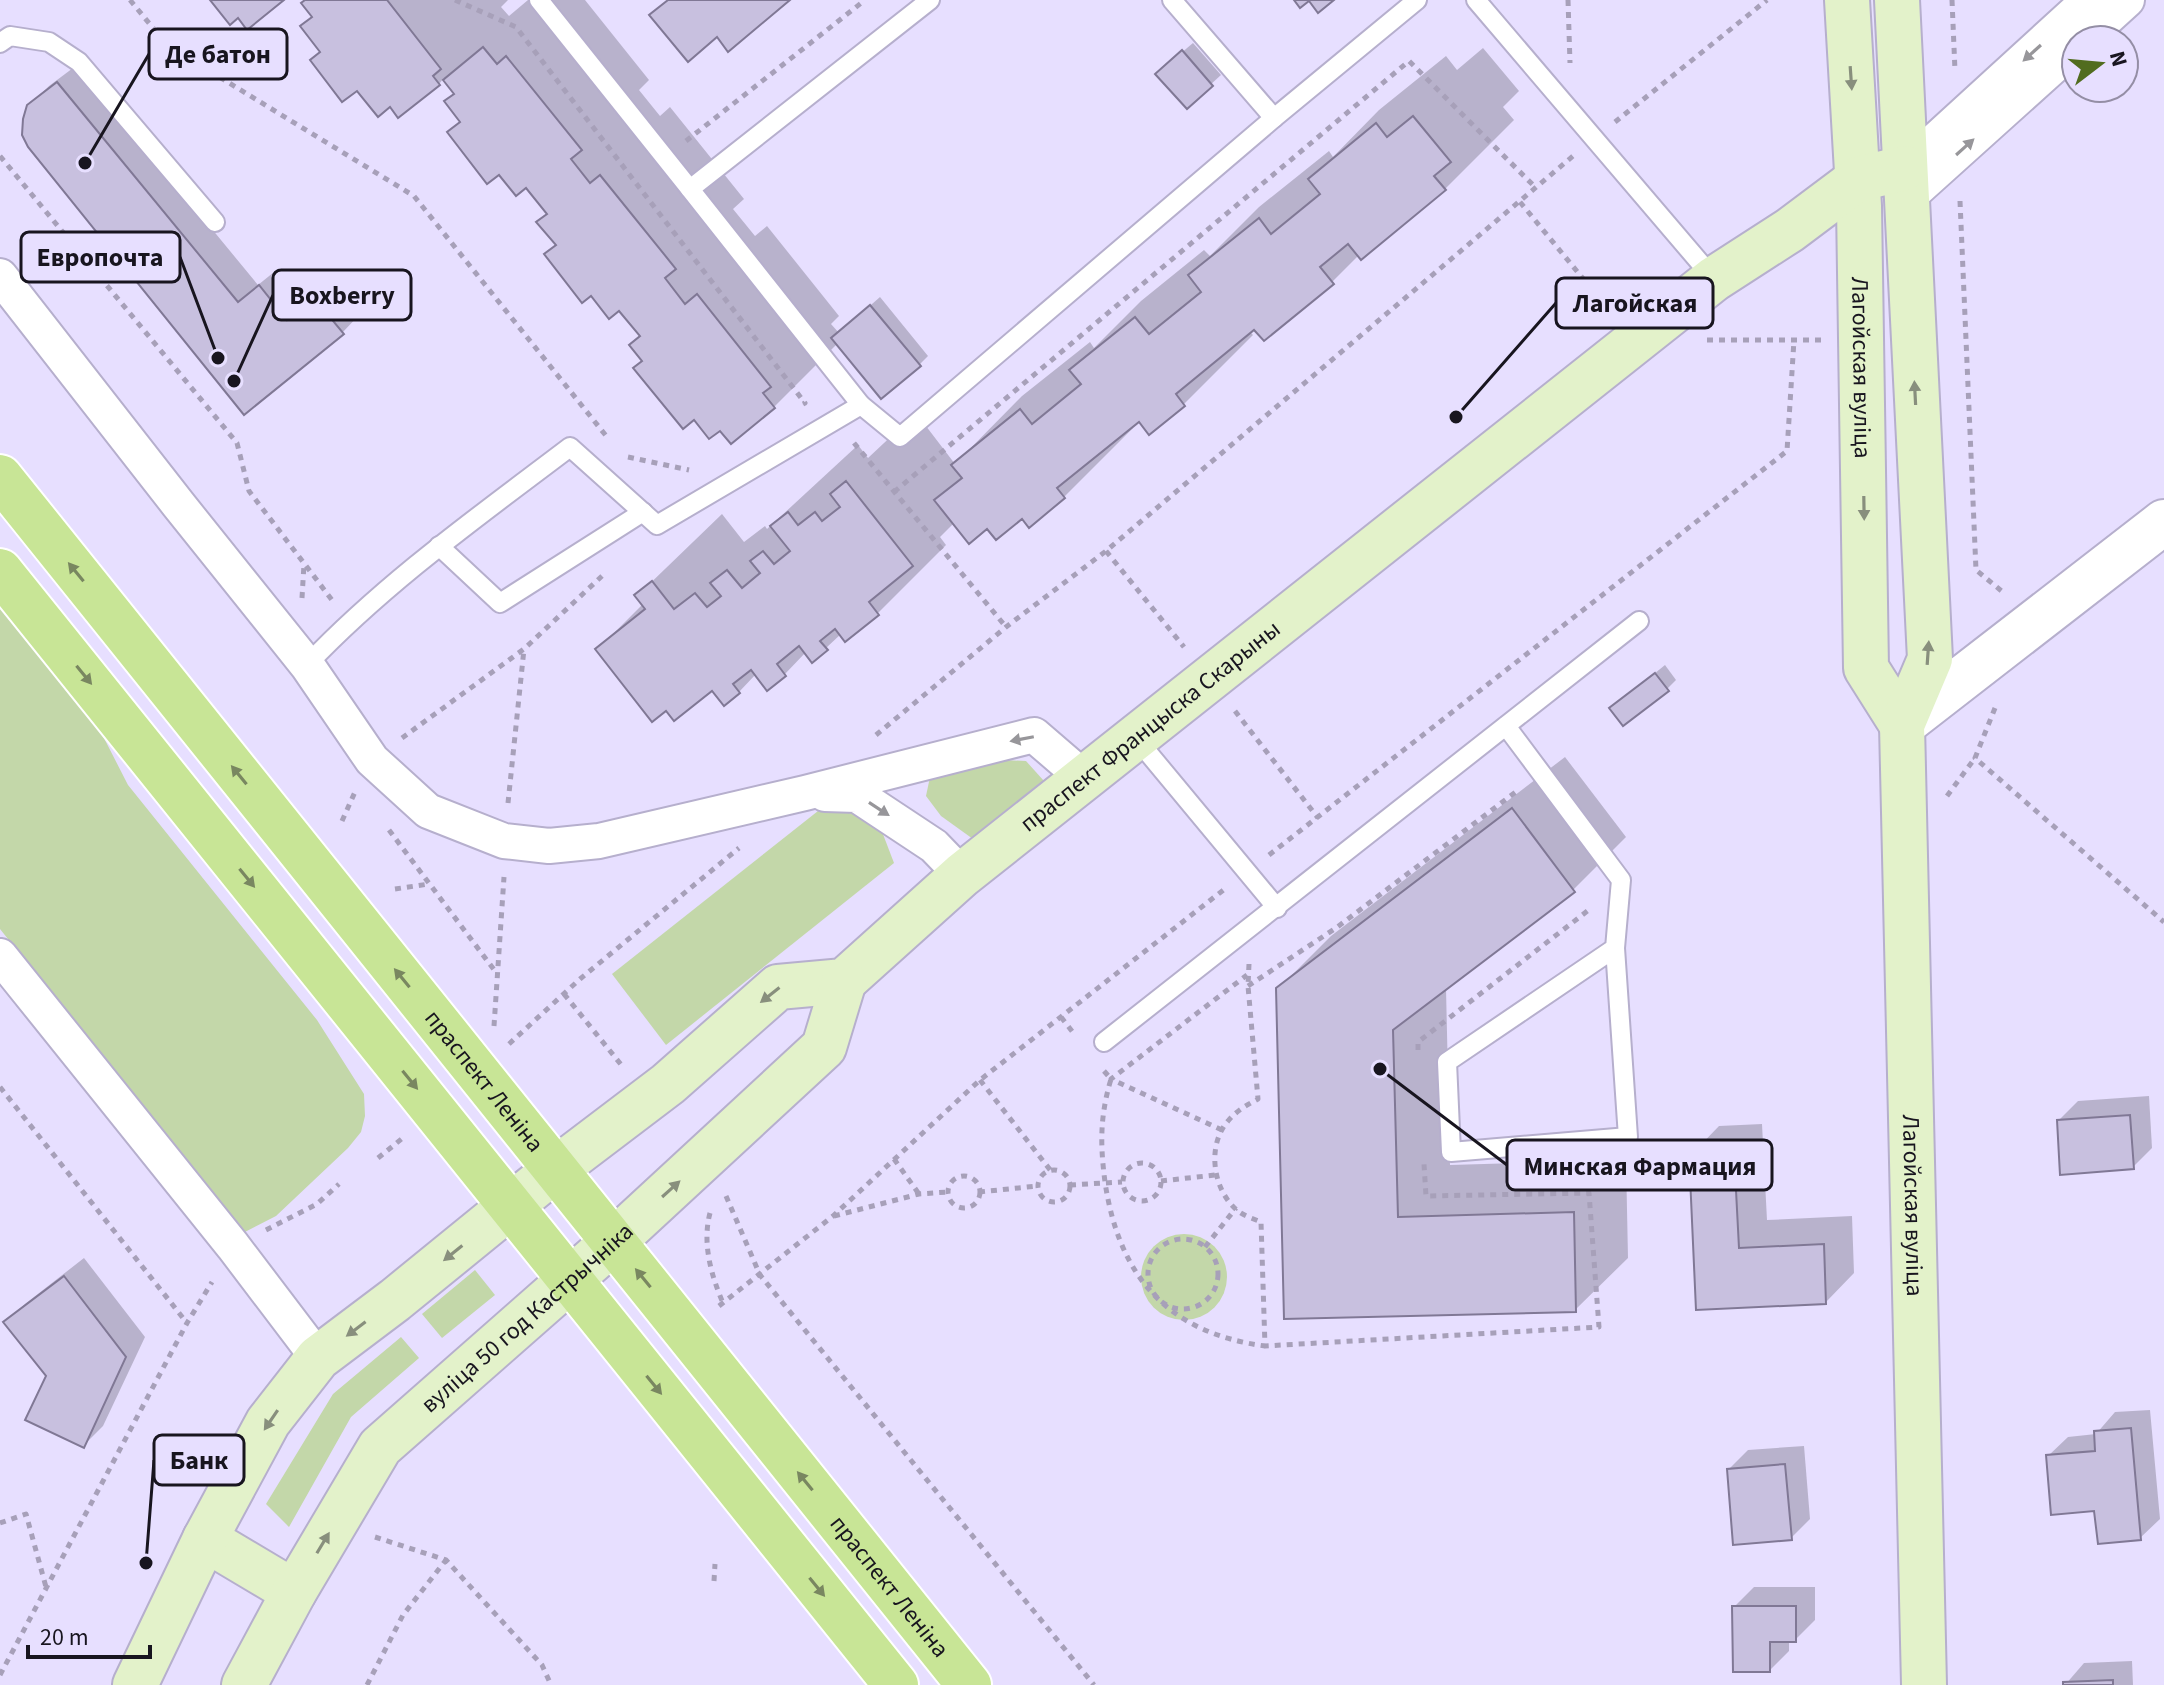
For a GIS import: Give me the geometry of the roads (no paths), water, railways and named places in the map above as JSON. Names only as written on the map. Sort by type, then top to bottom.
[{"type":"main road","name":"Лагойская вуліца","points":[[1847,0],[1858,192],[1866,668],[1902,725]]},
{"type":"main road","name":"Лагойская вуліца","points":[[1897,0],[1930,659],[1902,725],[1924,1685]]},
{"type":"main road","name":"праспект Францыска Скарыны","points":[[844,981],[962,875],[1714,279],[1790,230],[1858,192],[1906,184]]},
{"type":"main road","name":"праспект Леніна","points":[[0,477],[969,1685]]},
{"type":"main road","points":[[0,571],[896,1685]]},
{"type":"main road","points":[[133,1678],[268,1422],[318,1358],[668,1084],[778,987],[844,981]]},
{"type":"main road","name":"вуліца 50 год Кастрычніка","points":[[244,1685],[294,1592],[380,1447],[613,1242],[824,1047],[844,981]]},
{"type":"main road","points":[[205,1539],[294,1592]]},
{"type":"street","points":[[1906,184],[1957,137],[2089,0]]},
{"type":"street","points":[[2101,24],[2127,0]]},
{"type":"street","points":[[1957,137],[2060,58]]},
{"type":"street","points":[[0,276],[307,665],[365,774],[428,811],[504,841],[549,846],[599,841],[1034,735],[1084,778]]},
{"type":"street","points":[[1902,725],[2164,522]]},
{"type":"street","points":[[805,793],[857,795],[934,846],[962,875]]},
{"type":"street","points":[[0,956],[233,1246],[318,1358]]},
{"type":"lane","points":[[539,0],[861,405],[900,437],[1417,0]]},
{"type":"lane","points":[[690,189],[930,0]]},
{"type":"lane","points":[[1172,0],[1274,118]]},
{"type":"lane","points":[[1476,0],[1714,279]]},
{"type":"lane","points":[[0,43],[10,36],[49,42],[79,62],[215,222]]},
{"type":"lane","points":[[307,665],[348,622],[439,546],[570,447],[657,525],[861,405]]},
{"type":"lane","points":[[439,546],[500,603],[643,512]]},
{"type":"lane","points":[[1104,1042],[1639,621]]},
{"type":"lane","points":[[1506,726],[1621,880],[1615,948],[1628,1137],[1451,1152],[1447,1062],[1615,948]]},
{"type":"lane","points":[[1135,737],[1277,908]]},
{"type":"place","name":"Де батон","points":[[85,163]]},
{"type":"place","name":"Европочта","points":[[218,358]]},
{"type":"place","name":"Boxberry","points":[[234,381]]},
{"type":"place","name":"Лагойская","points":[[1456,417]]},
{"type":"place","name":"Минская Фармация","points":[[1380,1069]]},
{"type":"place","name":"Банк","points":[[146,1563]]}]
